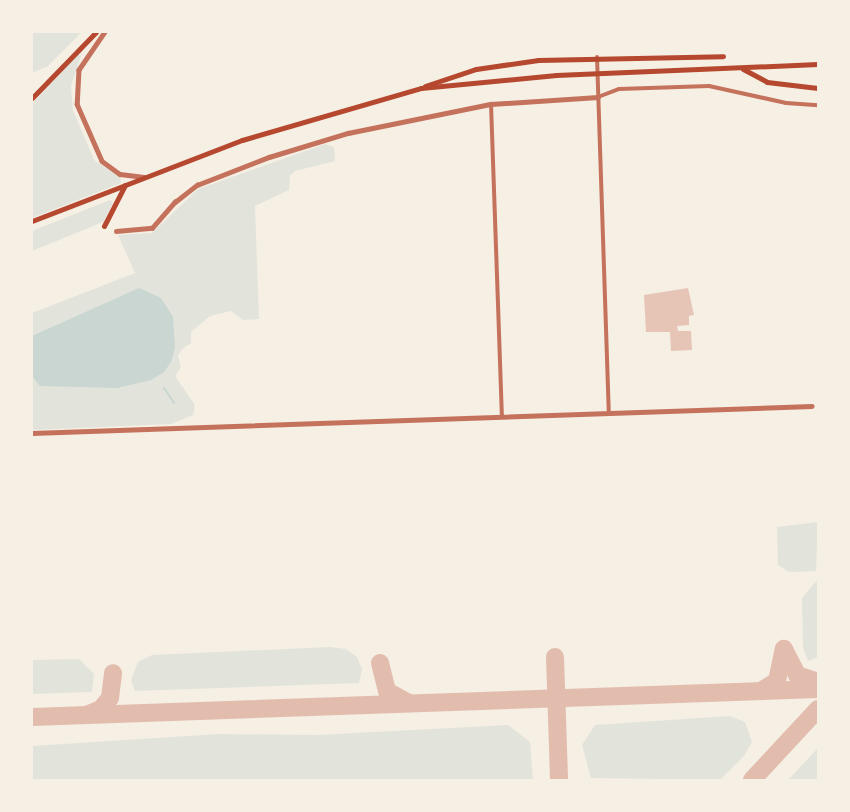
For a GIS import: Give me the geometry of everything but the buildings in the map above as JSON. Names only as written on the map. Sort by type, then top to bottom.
[{"type":"main road","points":[[32,98],[96,32]]},
{"type":"main road","points":[[32,221],[144,177],[299,121],[421,88],[448,76],[502,64],[597,56],[723,56]]},
{"type":"main road","points":[[692,57],[693,70]]},
{"type":"main road","points":[[421,88],[597,73],[819,64]]},
{"type":"main road","points":[[741,68],[767,82],[819,88]]},
{"type":"main road","points":[[104,226],[124,185]]},
{"type":"street","points":[[105,32],[84,57],[79,70],[77,104],[102,160],[120,174],[144,177]]},
{"type":"street","points":[[597,56],[609,413]]},
{"type":"street","points":[[117,231],[146,231],[197,184],[269,157],[348,133],[491,104],[598,97],[619,88],[709,86],[786,103],[819,105]]},
{"type":"street","points":[[491,104],[502,417]]},
{"type":"street","points":[[32,434],[812,406]]},
{"type":"shaded area","points":[[32,32],[82,32],[48,66],[32,73]]},
{"type":"shaded area","points":[[78,54],[81,56],[71,86],[73,110],[94,160],[120,177],[121,183],[32,218],[32,104]]},
{"type":"shaded area","points":[[325,144],[334,147],[335,161],[295,171],[290,176],[289,190],[255,206],[259,319],[243,320],[231,311],[210,316],[191,332],[191,343],[182,349],[178,356],[181,367],[175,376],[195,405],[193,415],[171,424],[32,430],[32,313],[135,273],[118,235],[152,233],[198,189]]},
{"type":"shaded area","points":[[110,200],[113,203],[103,222],[32,251],[32,231]]},
{"type":"shaded area","points":[[139,288],[161,298],[173,317],[175,348],[171,362],[164,372],[151,380],[117,388],[40,386],[32,376],[32,336]]},
{"type":"shaded area","points":[[818,522],[816,571],[789,572],[778,565],[777,527]]},
{"type":"shaded area","points":[[818,579],[818,657],[808,661],[803,648],[802,598]]},
{"type":"shaded area","points":[[329,647],[346,649],[357,657],[362,669],[359,683],[135,691],[131,680],[138,662],[152,655]]},
{"type":"shaded area","points":[[79,659],[94,674],[92,692],[32,694],[32,660]]},
{"type":"shaded area","points":[[730,716],[745,722],[752,742],[744,756],[720,780],[591,778],[582,745],[595,725]]},
{"type":"shaded area","points":[[508,725],[530,742],[533,780],[32,780],[32,746],[219,734],[317,735]]},
{"type":"shaded area","points":[[818,748],[818,780],[788,780]]},
{"type":"waterway","points":[[164,388],[174,403]]},
{"type":"taxiway","points":[[784,649],[797,675],[818,682]]},
{"type":"taxiway","points":[[761,691],[777,681],[784,649]]},
{"type":"taxiway","points":[[555,657],[559,780]]},
{"type":"taxiway","points":[[380,663],[387,691],[409,703]]},
{"type":"taxiway","points":[[86,715],[101,709],[110,698],[113,673]]},
{"type":"taxiway","points":[[32,717],[818,689]]},
{"type":"taxiway","points":[[752,780],[818,709]]}]
